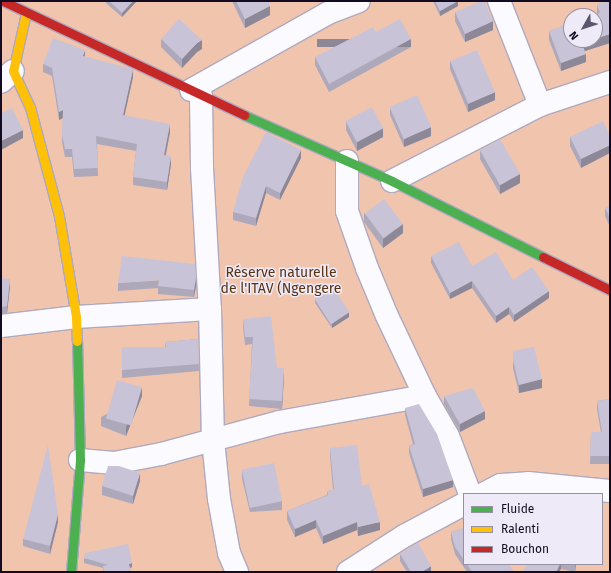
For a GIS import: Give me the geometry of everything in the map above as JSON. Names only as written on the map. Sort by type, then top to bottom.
[{"type":"street","points":[[3,1],[196,93],[392,181],[610,290]]},
{"type":"street","points":[[196,93],[325,7],[359,1]]},
{"type":"street","points":[[499,1],[540,105]]},
{"type":"street","points":[[26,13],[7,76],[30,108],[59,216],[76,317],[80,460],[71,572]]},
{"type":"street","points":[[392,181],[540,105],[610,82]]},
{"type":"street","points":[[196,93],[210,309],[213,440],[219,499],[226,538],[229,554],[237,572]]},
{"type":"street","points":[[347,161],[347,210],[367,268],[386,316],[448,436],[470,493]]},
{"type":"street","points":[[1,326],[76,317],[210,309]]},
{"type":"street","points":[[80,460],[114,462],[161,454],[280,422],[426,396]]},
{"type":"street","points":[[485,493],[501,486],[528,483],[610,491]]},
{"type":"street","points":[[348,572],[404,536],[463,505]]},
{"type":"green space","name":"Réserve naturelle de l'ITAV (Ngengere","points":[[1,1],[610,1],[610,572],[1,572]]},
{"type":"building","points":[[109,1],[133,1],[122,13]]},
{"type":"building","points":[[236,1],[268,1],[270,6],[245,19]]},
{"type":"building","points":[[435,1],[458,1],[440,11]]},
{"type":"building","points":[[484,1],[493,21],[465,34],[455,12]]},
{"type":"building","points":[[610,1],[610,34],[603,36],[603,8],[598,8],[597,4]]},
{"type":"building","points":[[179,19],[202,40],[197,43],[182,59],[161,39]]},
{"type":"building","points":[[400,19],[411,39],[329,84],[315,57],[373,27],[376,32]]},
{"type":"building","points":[[563,26],[563,48],[584,48],[586,54],[561,63],[549,31]]},
{"type":"building","points":[[53,38],[85,50],[83,56],[133,69],[123,115],[170,124],[164,155],[171,156],[167,182],[133,177],[137,144],[96,136],[98,168],[74,169],[72,149],[65,149],[62,134],[63,110],[59,112],[52,68],[43,64]]},
{"type":"building","points":[[477,50],[495,92],[468,104],[450,61]]},
{"type":"building","points":[[417,95],[431,127],[404,139],[390,107]]},
{"type":"building","points":[[372,107],[383,128],[357,142],[346,121]]},
{"type":"building","points":[[12,108],[23,130],[1,141],[1,113]]},
{"type":"building","points":[[603,121],[610,136],[610,145],[581,159],[570,137]]},
{"type":"building","points":[[266,132],[301,150],[280,193],[266,186],[256,218],[233,212],[243,177]]},
{"type":"building","points":[[500,139],[520,174],[500,185],[480,150]]},
{"type":"building","points":[[384,199],[403,224],[383,238],[365,213]]},
{"type":"building","points":[[610,205],[610,218],[605,208]]},
{"type":"building","points":[[459,242],[472,266],[496,252],[513,280],[532,267],[549,291],[514,315],[509,307],[496,316],[472,281],[450,293],[431,256]]},
{"type":"building","points":[[122,256],[195,264],[196,278],[194,290],[158,286],[159,280],[118,283]]},
{"type":"building","points":[[1,278],[10,279],[7,306],[1,307]]},
{"type":"building","points":[[333,287],[349,312],[331,324],[315,299]]},
{"type":"building","points":[[271,316],[277,368],[284,368],[282,401],[249,399],[253,337],[245,337],[243,319]]},
{"type":"building","points":[[198,339],[199,364],[122,370],[122,347],[166,347],[165,342]]},
{"type":"building","points":[[534,347],[542,379],[519,385],[513,360],[513,351]]},
{"type":"building","points":[[117,380],[142,387],[131,426],[106,418]]},
{"type":"building","points":[[473,388],[485,411],[460,424],[444,396]]},
{"type":"building","points":[[610,399],[610,456],[590,456],[591,432],[602,432],[597,401]]},
{"type":"building","points":[[419,404],[437,434],[453,480],[423,489],[409,446],[415,444],[405,408]]},
{"type":"building","points":[[48,445],[58,514],[50,546],[23,539]]},
{"type":"building","points":[[357,445],[362,486],[369,484],[380,522],[358,527],[357,522],[323,536],[316,520],[295,529],[287,511],[328,495],[327,491],[334,489],[330,448]]},
{"type":"building","points":[[274,463],[282,501],[250,508],[242,470]]},
{"type":"building","points":[[108,466],[119,466],[140,473],[133,496],[102,486]]},
{"type":"building","points":[[463,528],[463,559],[455,547],[451,532]]},
{"type":"building","points":[[418,543],[431,566],[422,572],[411,572],[400,554]]},
{"type":"building","points":[[128,544],[132,563],[129,564],[131,572],[104,572],[103,566],[108,565],[84,558],[85,553]]},
{"type":"building","points":[[468,565],[509,565],[514,572],[472,572]]},
{"type":"building","points":[[526,565],[560,565],[556,572],[523,572]]},
{"type":"traffic: fast","points":[[244,115],[392,181],[543,257]]},
{"type":"traffic: fast","points":[[71,572],[80,460],[77,341]]},
{"type":"traffic: slow","points":[[26,13],[13,71],[30,107],[59,216],[76,317],[77,341]]},
{"type":"traffic: jam","points":[[3,1],[244,115]]},
{"type":"traffic: jam","points":[[543,257],[610,290]]}]
